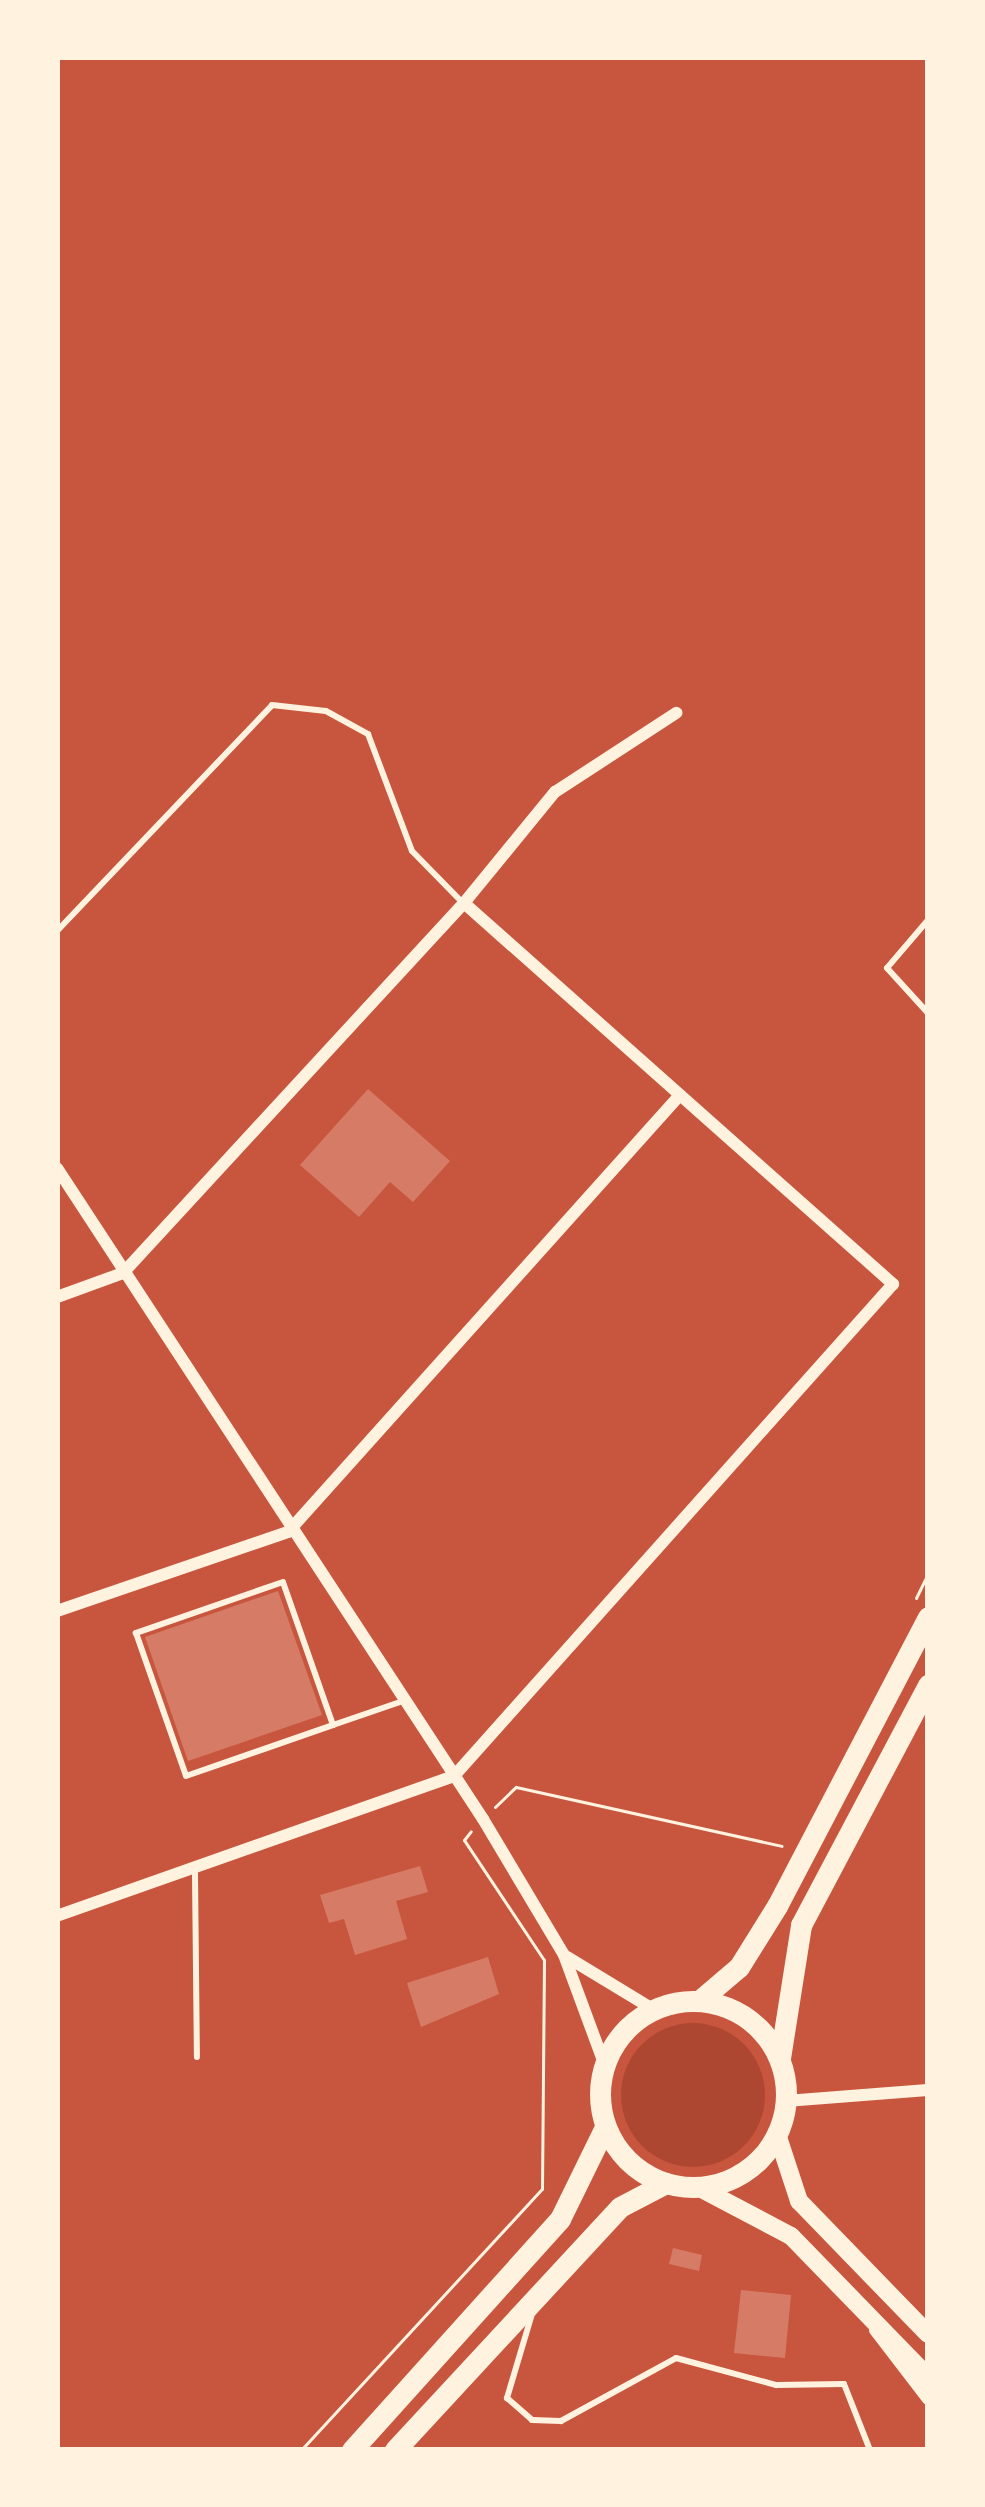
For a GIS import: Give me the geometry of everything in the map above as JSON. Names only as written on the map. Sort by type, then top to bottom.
[{"type":"highway","points":[[699,2001],[739,1967],[777,1906],[928,1617]]},
{"type":"highway","points":[[605,2127],[619,2152],[666,2183],[698,2187],[745,2171],[777,2134],[786,2101],[780,2059],[783,1987],[801,1924],[928,1685]]},
{"type":"highway","points":[[352,2450],[560,2219],[605,2127],[604,2063],[653,2009],[699,2001],[748,2018],[780,2059]]},
{"type":"highway","points":[[395,2450],[620,2207],[666,2183]]},
{"type":"main road","points":[[777,2134],[800,2201],[928,2334]]},
{"type":"main road","points":[[698,2187],[791,2236],[928,2377]]},
{"type":"street","points":[[57,1297],[123,1273],[464,904],[555,792],[676,713]]},
{"type":"street","points":[[57,1916],[195,1874],[454,1776],[893,1284],[464,904]]},
{"type":"street","points":[[57,1611],[288,1532],[680,1095]]},
{"type":"street","points":[[57,1168],[288,1532],[454,1776],[564,1955],[604,2063]]},
{"type":"street","points":[[564,1955],[653,2009]]},
{"type":"street","points":[[786,2101],[928,2090]]},
{"type":"street","points":[[865,2313],[928,2399]]},
{"type":"lane","points":[[57,931],[272,705],[326,711],[368,734],[412,851],[464,904]]},
{"type":"lane","points":[[928,920],[887,968],[928,1013]]},
{"type":"lane","points":[[333,1726],[283,1582],[136,1633],[186,1776],[333,1726],[403,1701]]},
{"type":"lane","points":[[195,1874],[196,2056]]},
{"type":"lane","points":[[547,2284],[509,2363],[507,2398],[532,2420],[561,2421],[676,2358],[776,2385],[844,2384],[870,2450]]},
{"type":"shaded area","points":[[693,2023],[720,2029],[744,2044],[759,2068],[765,2095],[759,2122],[744,2146],[720,2161],[693,2167],[666,2161],[642,2146],[627,2122],[621,2095],[627,2068],[642,2044],[666,2029]]},
{"type":"building","points":[[368,1089],[450,1161],[413,1202],[390,1182],[359,1217],[300,1165]]},
{"type":"building","points":[[278,1591],[322,1715],[188,1761],[145,1637]]},
{"type":"building","points":[[420,1866],[428,1892],[396,1901],[407,1939],[355,1955],[344,1919],[329,1923],[320,1895]]},
{"type":"building","points":[[488,1957],[499,1994],[421,2027],[407,1983]]},
{"type":"building","points":[[673,2248],[702,2255],[699,2271],[669,2264]]},
{"type":"building","points":[[741,2290],[791,2295],[785,2358],[734,2353]]}]
